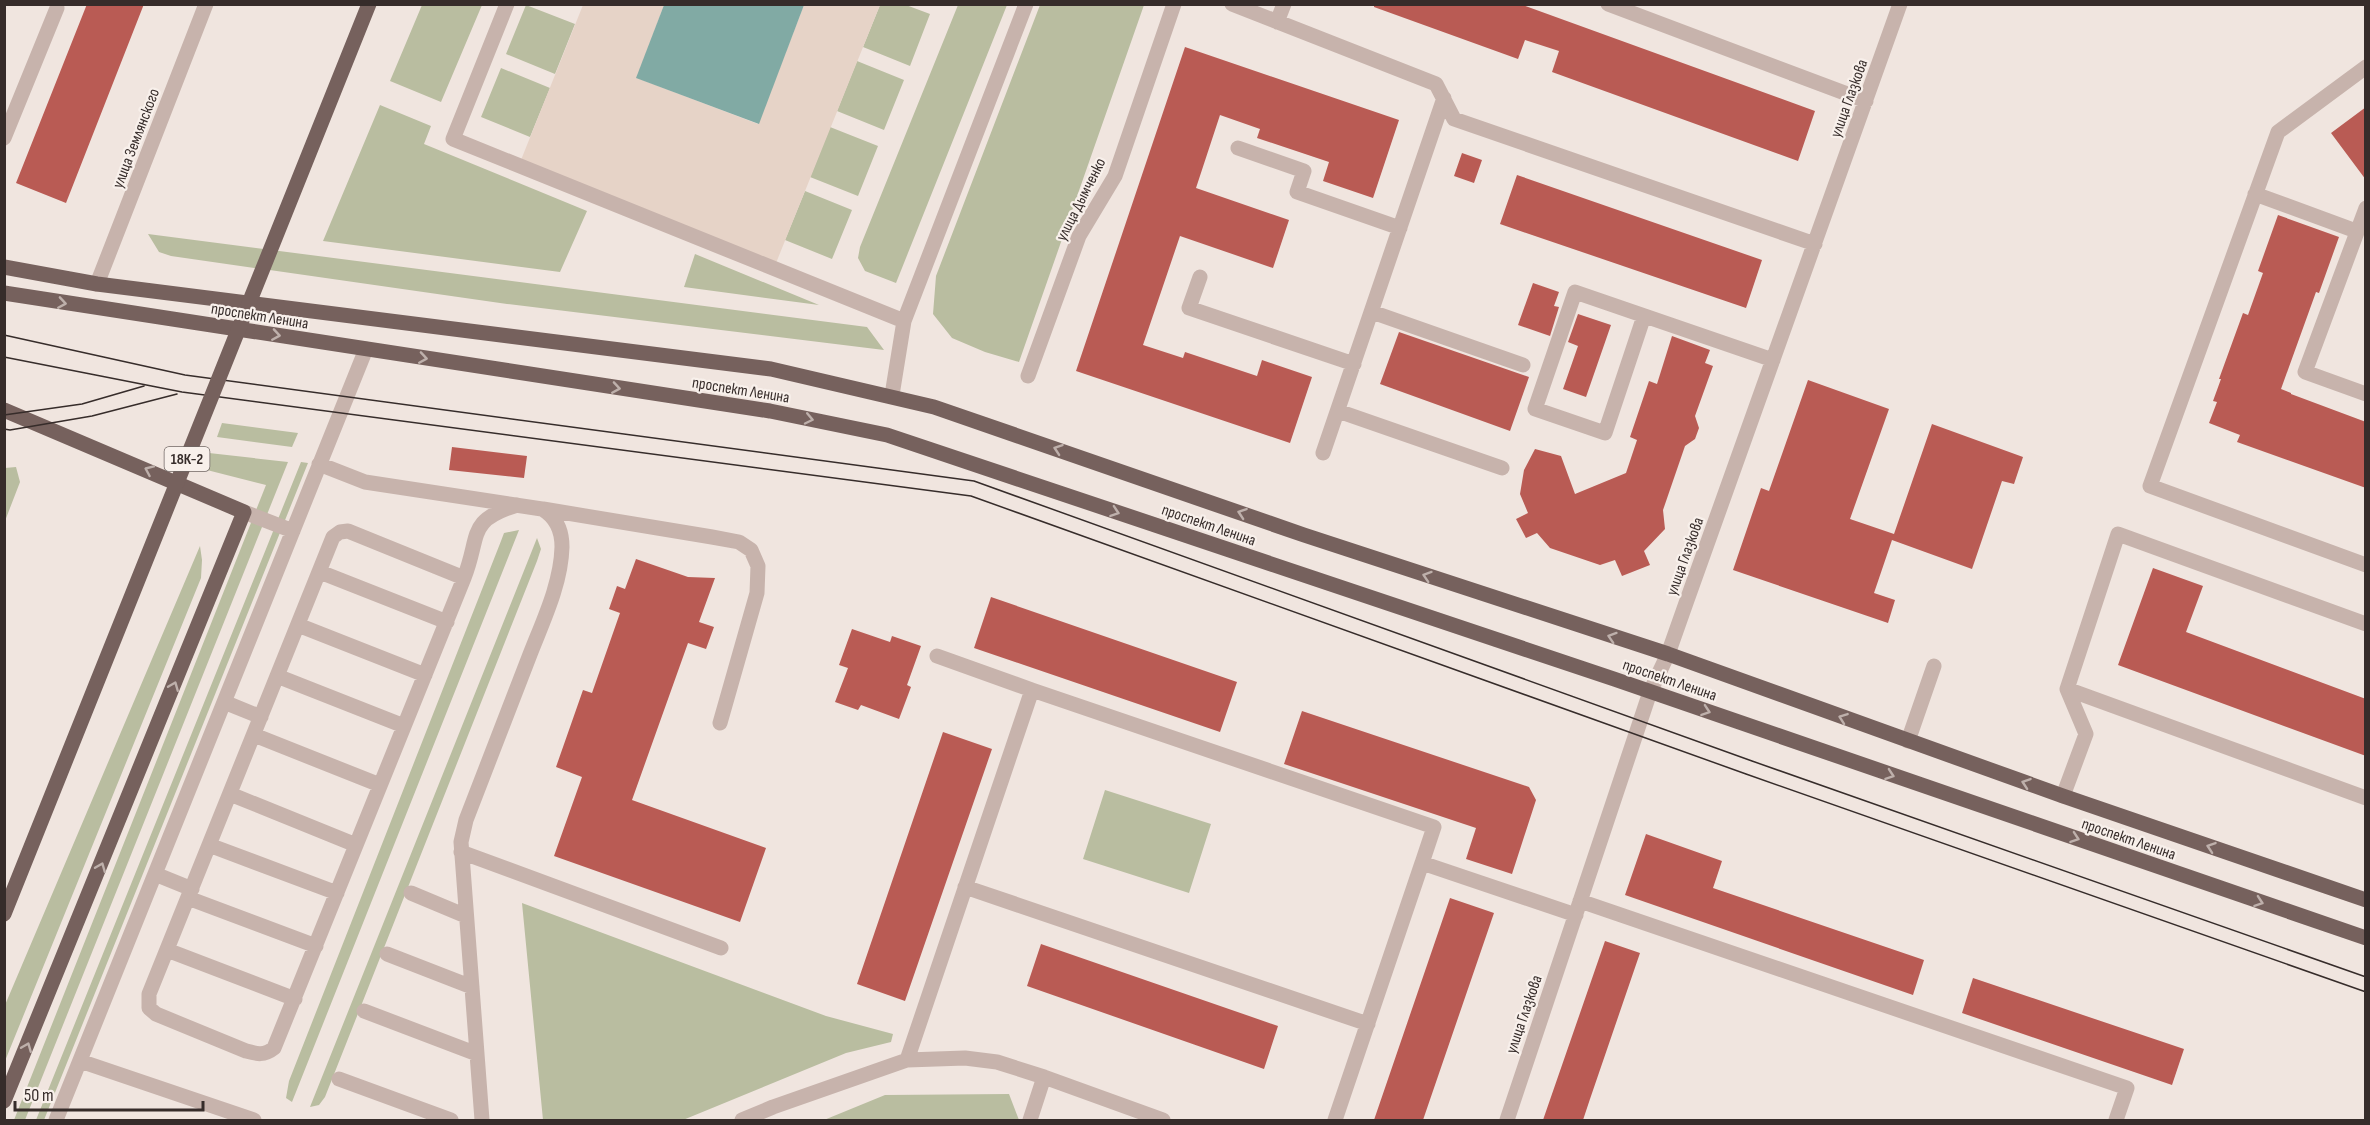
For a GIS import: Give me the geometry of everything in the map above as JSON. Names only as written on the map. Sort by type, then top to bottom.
[{"type":"main road","name":"18К-2","points":[[4,914],[369,4]]},
{"type":"main road","name":"проспект Ленина","points":[[4,267],[97,284],[771,369],[892,395],[934,407],[1315,538],[1668,654],[2063,796],[2366,900]]},
{"type":"main road","name":"проспект Ленина","points":[[4,293],[770,411],[887,435],[2366,938]]},
{"type":"main road","points":[[4,410],[244,512],[4,1101]]},
{"type":"street","name":"улица Землянского","points":[[97,284],[206,4]]},
{"type":"street","points":[[507,4],[453,139],[904,321]]},
{"type":"street","points":[[892,395],[904,321],[1026,4]]},
{"type":"street","name":"улица Дымченко","points":[[1028,376],[1079,236],[1115,176],[1174,4]]},
{"type":"street","points":[[1232,4],[1436,84],[1454,119],[1815,244]]},
{"type":"street","points":[[1277,22],[1284,4]]},
{"type":"street","points":[[1608,4],[1866,101]]},
{"type":"street","name":"улица Глазкова","points":[[1507,1120],[1650,693],[1668,654],[1900,4]]},
{"type":"street","points":[[4,138],[54,6]]},
{"type":"street","points":[[2366,67],[2278,132],[2150,486],[2366,565]]},
{"type":"street","points":[[1323,453],[1444,98]]},
{"type":"street","points":[[1238,148],[1304,171],[1297,192],[1400,228]]},
{"type":"street","points":[[2256,194],[2356,231]]},
{"type":"street","points":[[2366,208],[2305,372],[2366,394]]},
{"type":"street","points":[[1200,277],[1189,308],[1354,364]]},
{"type":"street","points":[[1644,316],[1605,433],[1535,409],[1575,292],[1773,360]]},
{"type":"street","points":[[1372,312],[1523,365]]},
{"type":"street","points":[[56,1120],[366,349]]},
{"type":"street","points":[[1338,411],[1502,468]]},
{"type":"street","points":[[319,464],[365,482],[739,542],[751,550],[758,566],[757,593],[720,723]]},
{"type":"street","points":[[464,578],[348,531],[339,532],[333,537],[149,994],[149,1008],[156,1014],[246,1051],[267,1054],[274,1048],[472,559],[479,526],[476,511],[465,497]]},
{"type":"street","points":[[479,526],[491,514],[517,505]]},
{"type":"street","points":[[482,1120],[461,852],[466,820],[555,591],[562,548],[561,535],[558,525],[550,514],[542,509]]},
{"type":"street","points":[[244,512],[293,531]]},
{"type":"street","points":[[2063,796],[2086,734],[2067,689],[2118,534],[2366,624]]},
{"type":"street","points":[[320,572],[447,622]]},
{"type":"street","points":[[298,625],[425,675]]},
{"type":"street","points":[[937,656],[1434,827],[1335,1120]]},
{"type":"street","points":[[1908,741],[1934,666]]},
{"type":"street","points":[[277,676],[404,726]]},
{"type":"street","points":[[2067,689],[2366,798]]},
{"type":"street","points":[[907,1060],[1032,690]]},
{"type":"street","points":[[224,702],[261,717]]},
{"type":"street","points":[[254,735],[380,785]]},
{"type":"street","points":[[230,794],[357,845]]},
{"type":"street","points":[[209,846],[337,893]]},
{"type":"street","points":[[461,852],[721,948]]},
{"type":"street","points":[[1422,863],[1578,908],[2127,1088],[2116,1120]]},
{"type":"street","points":[[155,874],[190,893],[316,946]]},
{"type":"street","points":[[966,887],[1368,1024]]},
{"type":"street","points":[[411,893],[466,916]]},
{"type":"street","points":[[167,950],[294,999]]},
{"type":"street","points":[[387,954],[472,987]]},
{"type":"street","points":[[364,1011],[477,1054]]},
{"type":"street","points":[[742,1120],[907,1060],[965,1058],[997,1062],[1163,1120]]},
{"type":"street","points":[[80,1061],[254,1120]]},
{"type":"street","points":[[1030,1120],[1044,1077]]},
{"type":"street","points":[[339,1079],[451,1120]]},
{"type":"green space","points":[[422,5],[482,5],[441,102],[390,81]]},
{"type":"green space","points":[[526,5],[575,24],[555,74],[506,54]]},
{"type":"green space","points":[[880,5],[906,5],[930,14],[910,66],[863,47]]},
{"type":"green space","points":[[958,5],[1007,5],[896,283],[865,271],[858,258],[860,247]]},
{"type":"green space","points":[[1040,5],[1144,5],[1019,362],[985,352],[952,338],[933,314],[936,276]]},
{"type":"green space","points":[[857,61],[904,80],[884,130],[837,111]]},
{"type":"green space","points":[[501,68],[550,88],[530,137],[481,117]]},
{"type":"green space","points":[[380,105],[431,126],[424,144],[587,211],[560,272],[323,241]]},
{"type":"green space","points":[[830,127],[878,146],[858,196],[810,177]]},
{"type":"green space","points":[[805,191],[852,210],[832,259],[785,240]]},
{"type":"green space","points":[[148,234],[867,327],[884,350],[507,304],[171,256],[159,252]]},
{"type":"green space","points":[[695,254],[819,305],[684,287]]},
{"type":"green space","points":[[222,423],[298,433],[292,447],[217,437]]},
{"type":"green space","points":[[209,453],[288,462],[25,1120],[14,1120],[266,485],[203,469]]},
{"type":"green space","points":[[301,462],[308,463],[44,1120],[36,1120]]},
{"type":"green space","points":[[16,467],[20,482],[5,521],[5,468]]},
{"type":"green space","points":[[519,530],[292,1102],[286,1098],[289,1081],[504,533]]},
{"type":"green space","points":[[537,538],[541,549],[537,561],[325,1097],[319,1105],[310,1107]]},
{"type":"green space","points":[[200,546],[201,578],[5,1061],[5,1005]]},
{"type":"green space","points":[[1105,790],[1211,824],[1189,893],[1083,859]]},
{"type":"green space","points":[[522,903],[826,1016],[893,1034],[891,1042],[846,1053],[683,1120],[543,1120]]},
{"type":"green space","points":[[1009,1094],[1019,1120],[824,1120],[885,1095]]},
{"type":"shaded area","points":[[583,5],[664,5],[637,78],[758,124],[804,5],[880,5],[774,268],[519,165]]},
{"type":"water","points":[[664,5],[804,5],[759,124],[636,78]]},
{"type":"building","points":[[87,4],[144,4],[66,203],[16,183]]},
{"type":"building","points":[[1374,4],[1520,4],[1815,111],[1798,161],[1552,72],[1559,51],[1525,40],[1518,59],[1374,7]]},
{"type":"building","points":[[1185,47],[1399,120],[1373,198],[1323,181],[1329,162],[1257,138],[1260,129],[1220,115],[1196,188],[1289,220],[1273,268],[1180,236],[1143,345],[1183,358],[1185,352],[1257,376],[1262,360],[1312,377],[1290,443],[1076,371]]},
{"type":"building","points":[[2366,107],[2366,180],[2331,133]]},
{"type":"building","points":[[1462,153],[1482,160],[1474,183],[1454,176]]},
{"type":"building","points":[[1517,175],[1762,260],[1746,308],[1500,224]]},
{"type":"building","points":[[2278,215],[2339,237],[2319,293],[2316,292],[2281,389],[2366,422],[2366,488],[2237,442],[2240,435],[2209,423],[2217,402],[2213,401],[2221,379],[2219,379],[2243,313],[2248,315],[2263,273],[2258,271]]},
{"type":"building","points":[[1533,283],[1559,292],[1554,306],[1559,307],[1550,336],[1518,325]]},
{"type":"building","points":[[1578,314],[1611,325],[1586,397],[1563,389],[1578,346],[1568,342]]},
{"type":"building","points":[[1399,332],[1529,377],[1510,431],[1380,384]]},
{"type":"building","points":[[1672,336],[1710,350],[1705,363],[1713,366],[1695,416],[1699,428],[1695,439],[1685,446],[1663,510],[1665,529],[1644,551],[1650,565],[1622,576],[1615,560],[1600,565],[1550,548],[1537,533],[1526,538],[1516,519],[1528,513],[1520,494],[1524,470],[1535,449],[1561,456],[1575,494],[1626,473],[1637,440],[1630,437],[1649,381],[1657,384]]},
{"type":"building","points":[[1808,380],[1889,409],[1850,519],[1894,534],[1932,424],[2023,457],[2014,484],[2002,481],[1972,569],[1892,540],[1874,593],[1895,600],[1888,623],[1733,570],[1761,488],[1769,491]]},
{"type":"building","points":[[452,447],[527,456],[524,478],[449,470]]},
{"type":"building","points":[[636,559],[688,577],[715,578],[699,622],[714,627],[706,649],[688,643],[632,800],[766,848],[740,922],[554,856],[582,777],[556,767],[583,690],[592,693],[620,613],[609,609],[617,586],[625,589]]},
{"type":"building","points":[[2153,568],[2203,586],[2186,632],[2366,699],[2366,756],[2118,665]]},
{"type":"building","points":[[991,597],[1237,682],[1220,732],[974,648]]},
{"type":"building","points":[[852,629],[890,642],[892,636],[921,646],[907,685],[911,687],[899,719],[861,705],[858,710],[835,702],[848,668],[839,665]]},
{"type":"building","points":[[1302,711],[1529,787],[1536,800],[1512,874],[1466,859],[1476,828],[1284,764]]},
{"type":"building","points":[[943,732],[992,749],[905,1001],[857,984]]},
{"type":"building","points":[[1646,834],[1722,861],[1713,888],[1924,960],[1913,995],[1625,895]]},
{"type":"building","points":[[1450,898],[1494,913],[1423,1120],[1374,1120]]},
{"type":"building","points":[[1605,941],[1640,953],[1583,1120],[1543,1120]]},
{"type":"building","points":[[1041,944],[1278,1026],[1264,1069],[1027,986]]},
{"type":"building","points":[[1973,978],[2184,1049],[2172,1085],[1962,1013]]},
{"type":"tram line","points":[[4,335],[185,375],[974,481],[1752,761],[2366,977]]},
{"type":"tram line","points":[[4,357],[182,392],[971,496],[1746,774],[2366,992]]},
{"type":"tram line","points":[[4,415],[82,404],[144,386]]},
{"type":"tram line","points":[[4,429],[10,430],[92,416],[177,394]]}]
